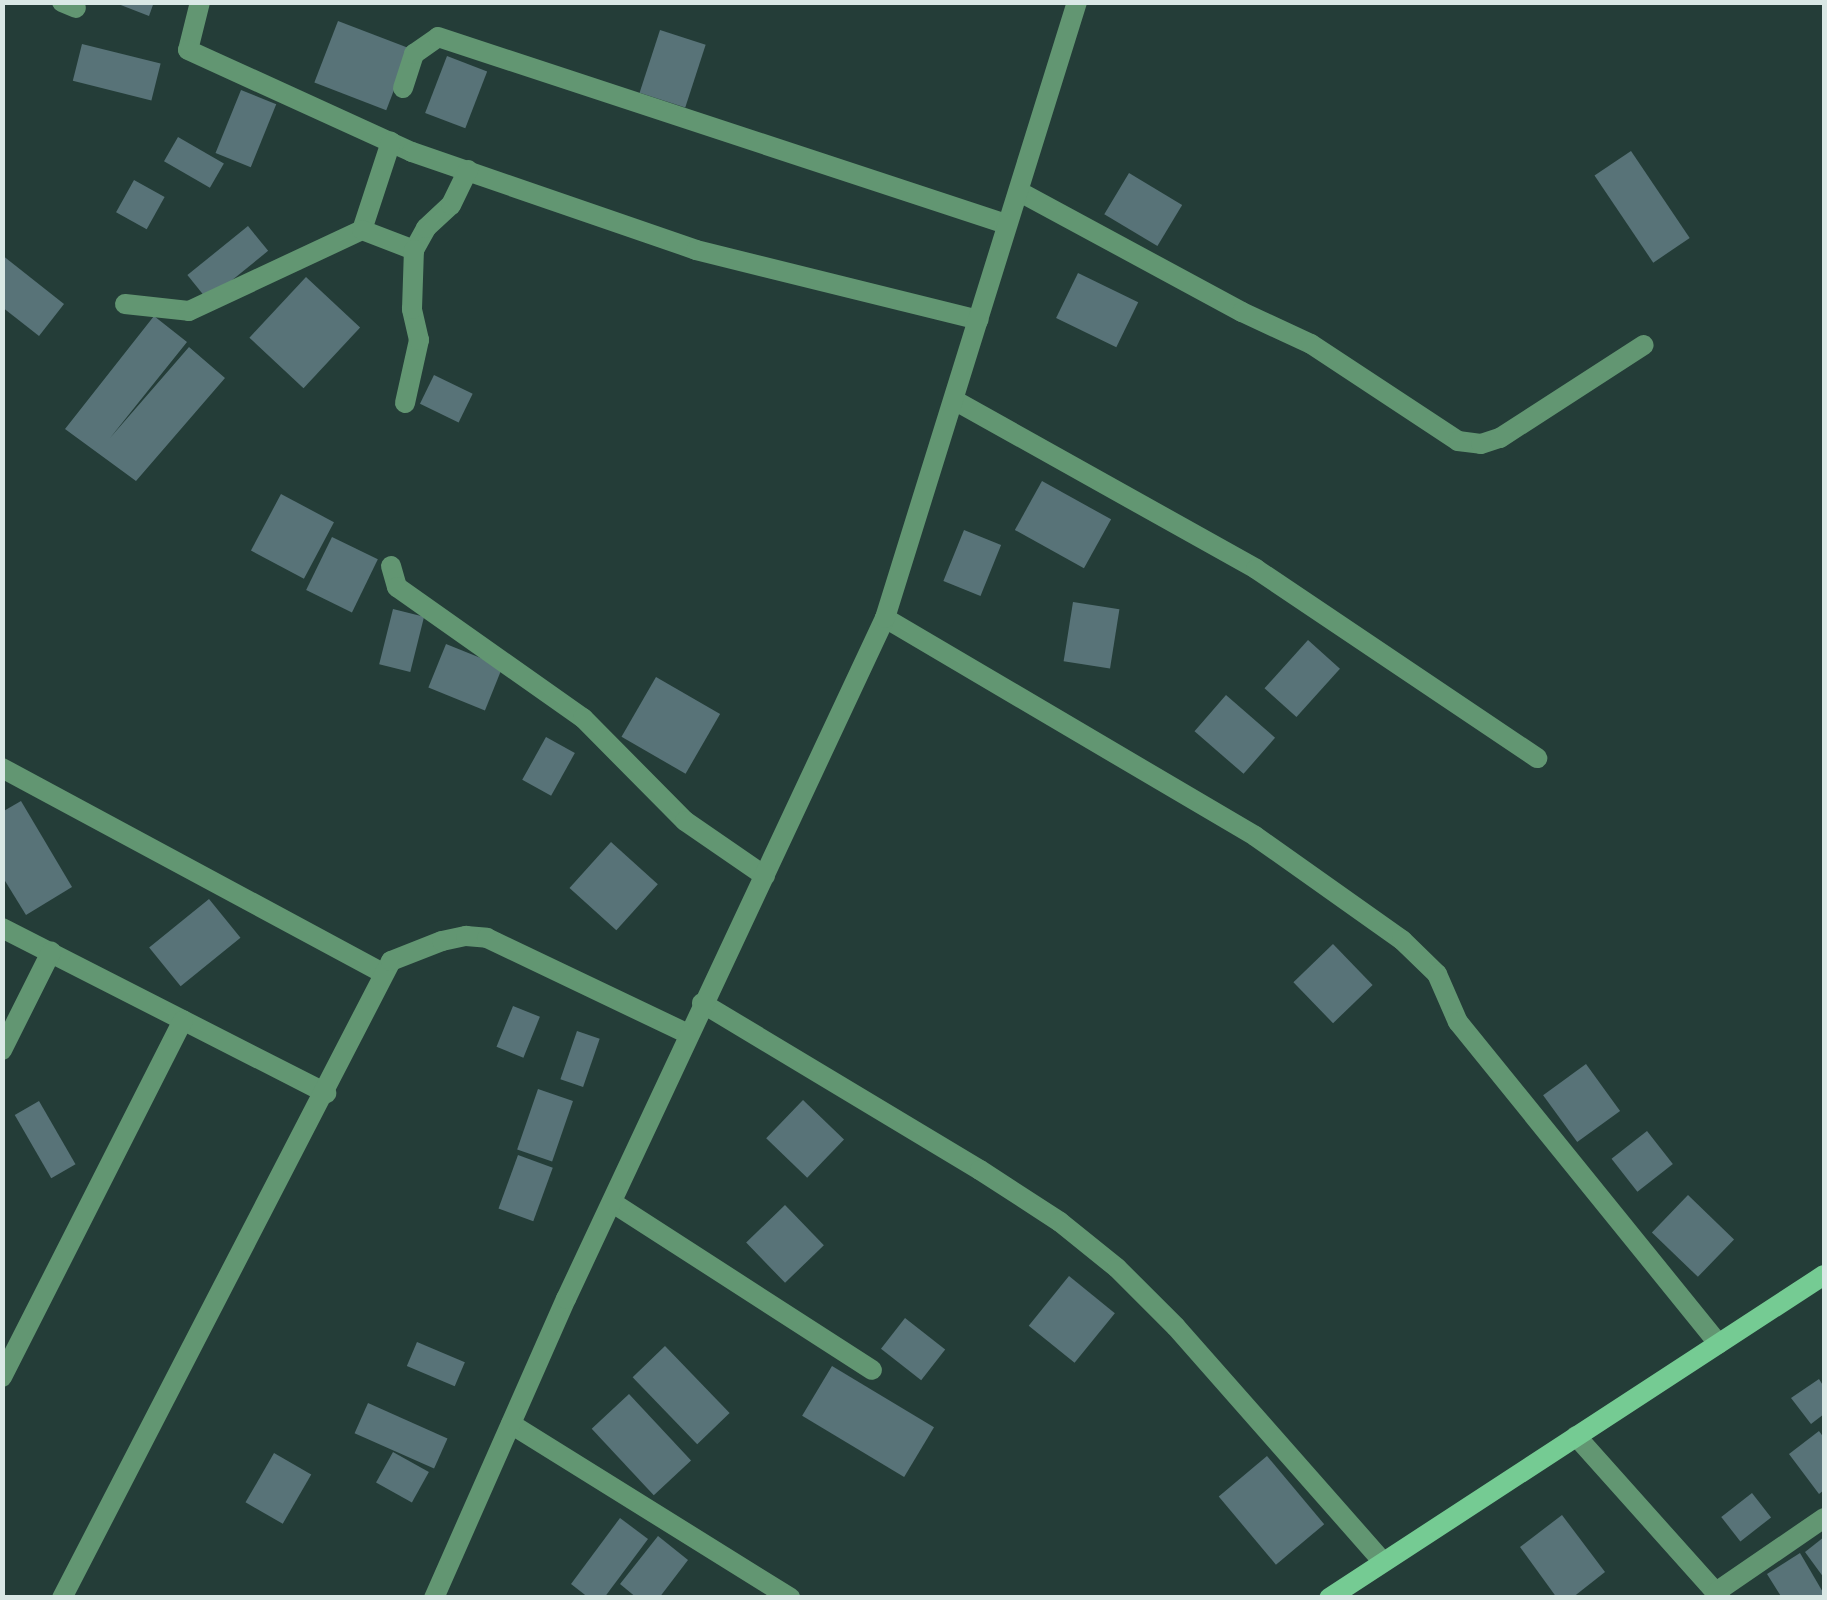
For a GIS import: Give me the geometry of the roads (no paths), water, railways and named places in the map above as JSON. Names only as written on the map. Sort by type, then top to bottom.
[{"type":"street","points":[[200,2],[188,50],[391,142],[696,250],[978,320]]},
{"type":"street","points":[[434,1598],[702,1003],[885,618],[1077,2]]},
{"type":"street","points":[[403,88],[414,54],[438,37],[1006,224]]},
{"type":"street","points":[[362,230],[391,142]]},
{"type":"street","points":[[405,403],[419,340],[412,308],[414,250],[426,228],[450,204],[468,170]]},
{"type":"street","points":[[1020,192],[1242,312],[1310,344],[1458,441],[1482,444],[1500,438],[1644,345]]},
{"type":"street","points":[[125,304],[189,311],[362,230],[414,250]]},
{"type":"street","points":[[954,400],[1256,568],[1537,758]]},
{"type":"street","points":[[391,566],[396,587],[583,718],[685,820],[764,876]]},
{"type":"street","points":[[885,618],[1255,836],[1402,940],[1436,974],[1458,1022],[1719,1344]]},
{"type":"street","points":[[2,768],[382,974]]},
{"type":"street","points":[[2,928],[326,1093]]},
{"type":"street","points":[[62,1598],[326,1093],[390,961],[442,940],[488,938],[688,1034]]},
{"type":"street","points":[[2,1050],[51,952]]},
{"type":"street","points":[[702,1003],[980,1170],[1060,1222],[1117,1268],[1176,1327],[1382,1562]]},
{"type":"street","points":[[2,1377],[183,1020]]},
{"type":"street","points":[[614,1203],[872,1370]]},
{"type":"street","points":[[1339,1595],[1382,1562],[1824,1275]]},
{"type":"street","points":[[511,1424],[790,1598]]},
{"type":"street","points":[[1576,1436],[1719,1595],[1824,1518]]}]
